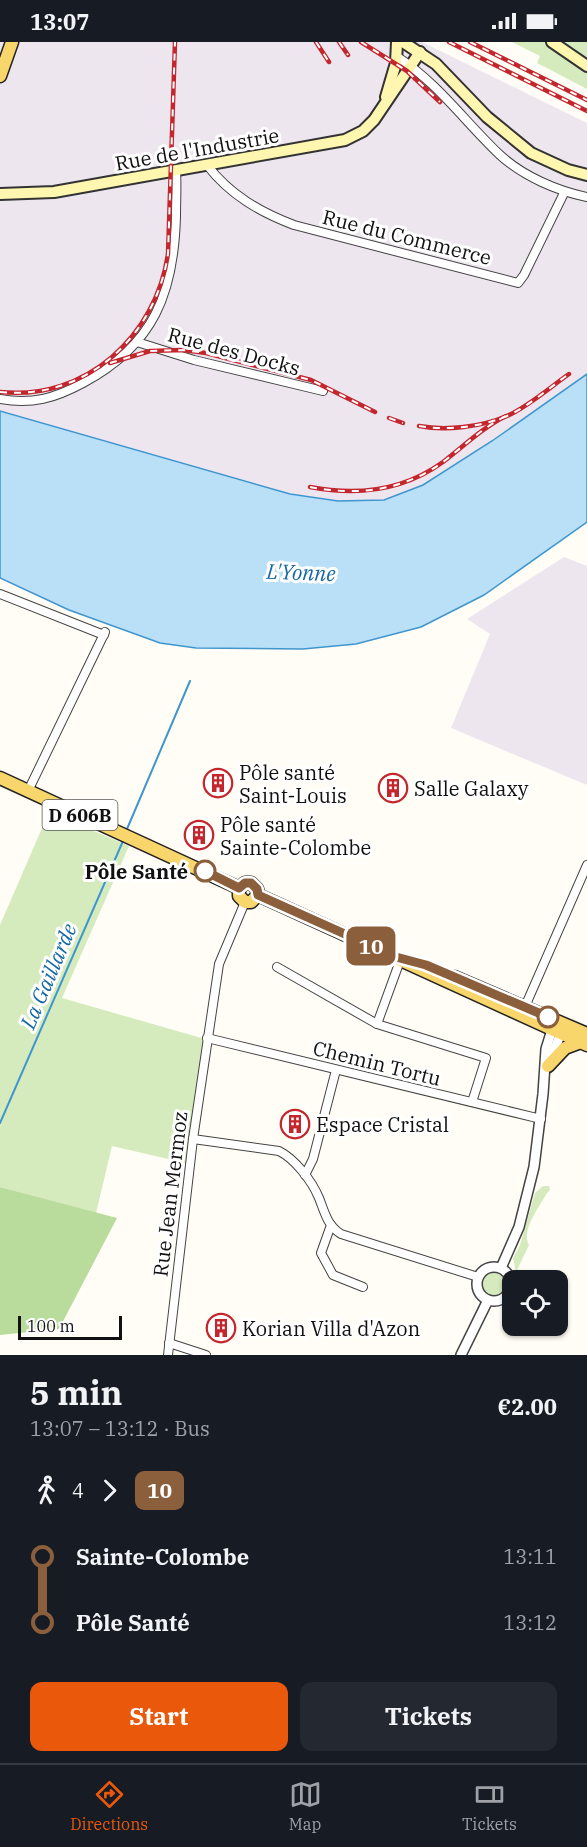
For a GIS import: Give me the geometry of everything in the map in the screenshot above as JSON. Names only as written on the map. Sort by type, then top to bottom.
[{"type":"main road","points":[[0,76],[12,42]]},
{"type":"main road","points":[[383,106],[396,56],[397,42]]},
{"type":"main road","points":[[403,42],[441,68],[500,130],[531,153],[568,170],[587,175]]},
{"type":"main road","points":[[552,42],[587,66]]},
{"type":"main road","name":"Rue de l'Industrie","points":[[1,193],[54,192],[345,140],[369,126],[420,52]]},
{"type":"main road","name":"D 606B","points":[[0,778],[239,888]]},
{"type":"main road","points":[[245,883],[251,883],[257,889],[258,895],[251,902],[245,902],[239,896],[239,888],[245,883]]},
{"type":"main road","points":[[258,895],[585,1040]]},
{"type":"main road","points":[[545,1072],[565,1048],[585,1040]]},
{"type":"street","points":[[396,56],[419,71],[502,157],[543,184],[564,193],[587,197]]},
{"type":"street","name":"Rue du Commerce","points":[[207,165],[241,199],[269,216],[294,225],[518,283],[564,193]]},
{"type":"street","name":"Rue des Docks","points":[[0,399],[15,402],[39,401],[75,387],[102,372],[137,342],[160,304],[171,272],[175,245],[176,171]]},
{"type":"street","name":"Rue des Docks","points":[[137,342],[194,360],[323,391]]},
{"type":"street","points":[[0,594],[105,634],[28,791]]},
{"type":"street","points":[[523,1011],[587,865]]},
{"type":"street","name":"Rue Jean Mermoz","points":[[168,1355],[193,1139],[220,958],[245,902]]},
{"type":"street","points":[[377,1024],[399,958]]},
{"type":"street","points":[[278,967],[377,1024],[486,1058],[472,1102]]},
{"type":"street","points":[[501,1268],[521,1217],[534,1167],[541,1119],[546,1048],[558,1027]]},
{"type":"street","name":"Chemin Tortu","points":[[207,1038],[541,1119]]},
{"type":"street","points":[[305,1175],[314,1159],[336,1070]]},
{"type":"street","points":[[193,1139],[279,1151],[305,1175],[315,1189],[324,1215],[341,1234],[478,1277]]},
{"type":"street","points":[[331,1225],[321,1252],[333,1275],[363,1287]]},
{"type":"street","points":[[501,1268],[509,1275],[510,1289],[503,1298],[488,1300],[477,1288],[478,1277],[485,1269],[501,1268]]},
{"type":"street","points":[[462,1355],[488,1300]]},
{"type":"street","points":[[169,1343],[206,1355]]},
{"type":"shaded area","points":[[0,42],[422,42],[587,123],[587,374],[492,441],[423,485],[384,500],[338,501],[290,494],[0,411]]},
{"type":"shaded area","points":[[564,557],[587,566],[587,785],[451,728],[490,634],[467,619]]},
{"type":"green space","points":[[512,42],[587,42],[587,89],[537,63],[540,56]]},
{"type":"green space","points":[[49,812],[129,846],[62,998],[205,1039],[190,1164],[112,1146],[96,1213],[0,1187],[0,925]]},
{"type":"green space","points":[[543,1186],[549,1186],[550,1190],[529,1226],[527,1239],[529,1245],[516,1270],[513,1258],[520,1245],[535,1193]]},
{"type":"green space","points":[[0,1187],[117,1218],[59,1329],[0,1335]]},
{"type":"green space","points":[[498,1274],[502,1276],[502,1292],[494,1295],[486,1292],[483,1284],[486,1276]]},
{"type":"water","name":"L'Yonne","points":[[587,374],[587,522],[484,595],[421,627],[356,644],[303,649],[196,648],[160,643],[69,610],[0,578],[0,411],[290,494],[338,501],[384,500],[423,485],[492,441]]},
{"type":"waterway","name":"La Gaillarde","points":[[127,829],[190,681]]},
{"type":"waterway","name":"La Gaillarde","points":[[0,1123],[123,841]]},
{"type":"railway","points":[[0,392],[31,392],[61,386],[88,374],[112,357],[132,336],[149,311],[161,284],[168,254],[175,42]]},
{"type":"railway","points":[[316,42],[329,62]]},
{"type":"railway","points":[[339,42],[348,55]]},
{"type":"railway","points":[[361,42],[407,71],[440,102]]},
{"type":"railway","points":[[449,42],[587,111]]},
{"type":"railway","points":[[470,42],[587,100]]},
{"type":"railway","points":[[110,363],[150,351],[183,350],[206,353],[311,380],[375,412]]},
{"type":"railway","points":[[419,426],[452,428],[497,420],[523,407],[569,374]]},
{"type":"railway","points":[[310,487],[362,491],[396,485],[428,472],[506,416]]},
{"type":"railway","points":[[389,418],[403,423]]},
{"type":"bus line","name":"10","points":[[205,871],[239,888],[245,883],[254,884],[258,895],[396,957],[426,965],[548,1017]]},
{"type":"place","name":"Pôle santé Saint-Louis","points":[[218,783]]},
{"type":"place","name":"Salle Galaxy","points":[[393,788]]},
{"type":"place","name":"Pôle santé Sainte-Colombe","points":[[199,835]]},
{"type":"place","name":"Pôle Santé","points":[[205,871]]},
{"type":"place","name":"Espace Cristal","points":[[295,1124]]},
{"type":"place","name":"Korian Villa d'Azon","points":[[221,1328]]}]
